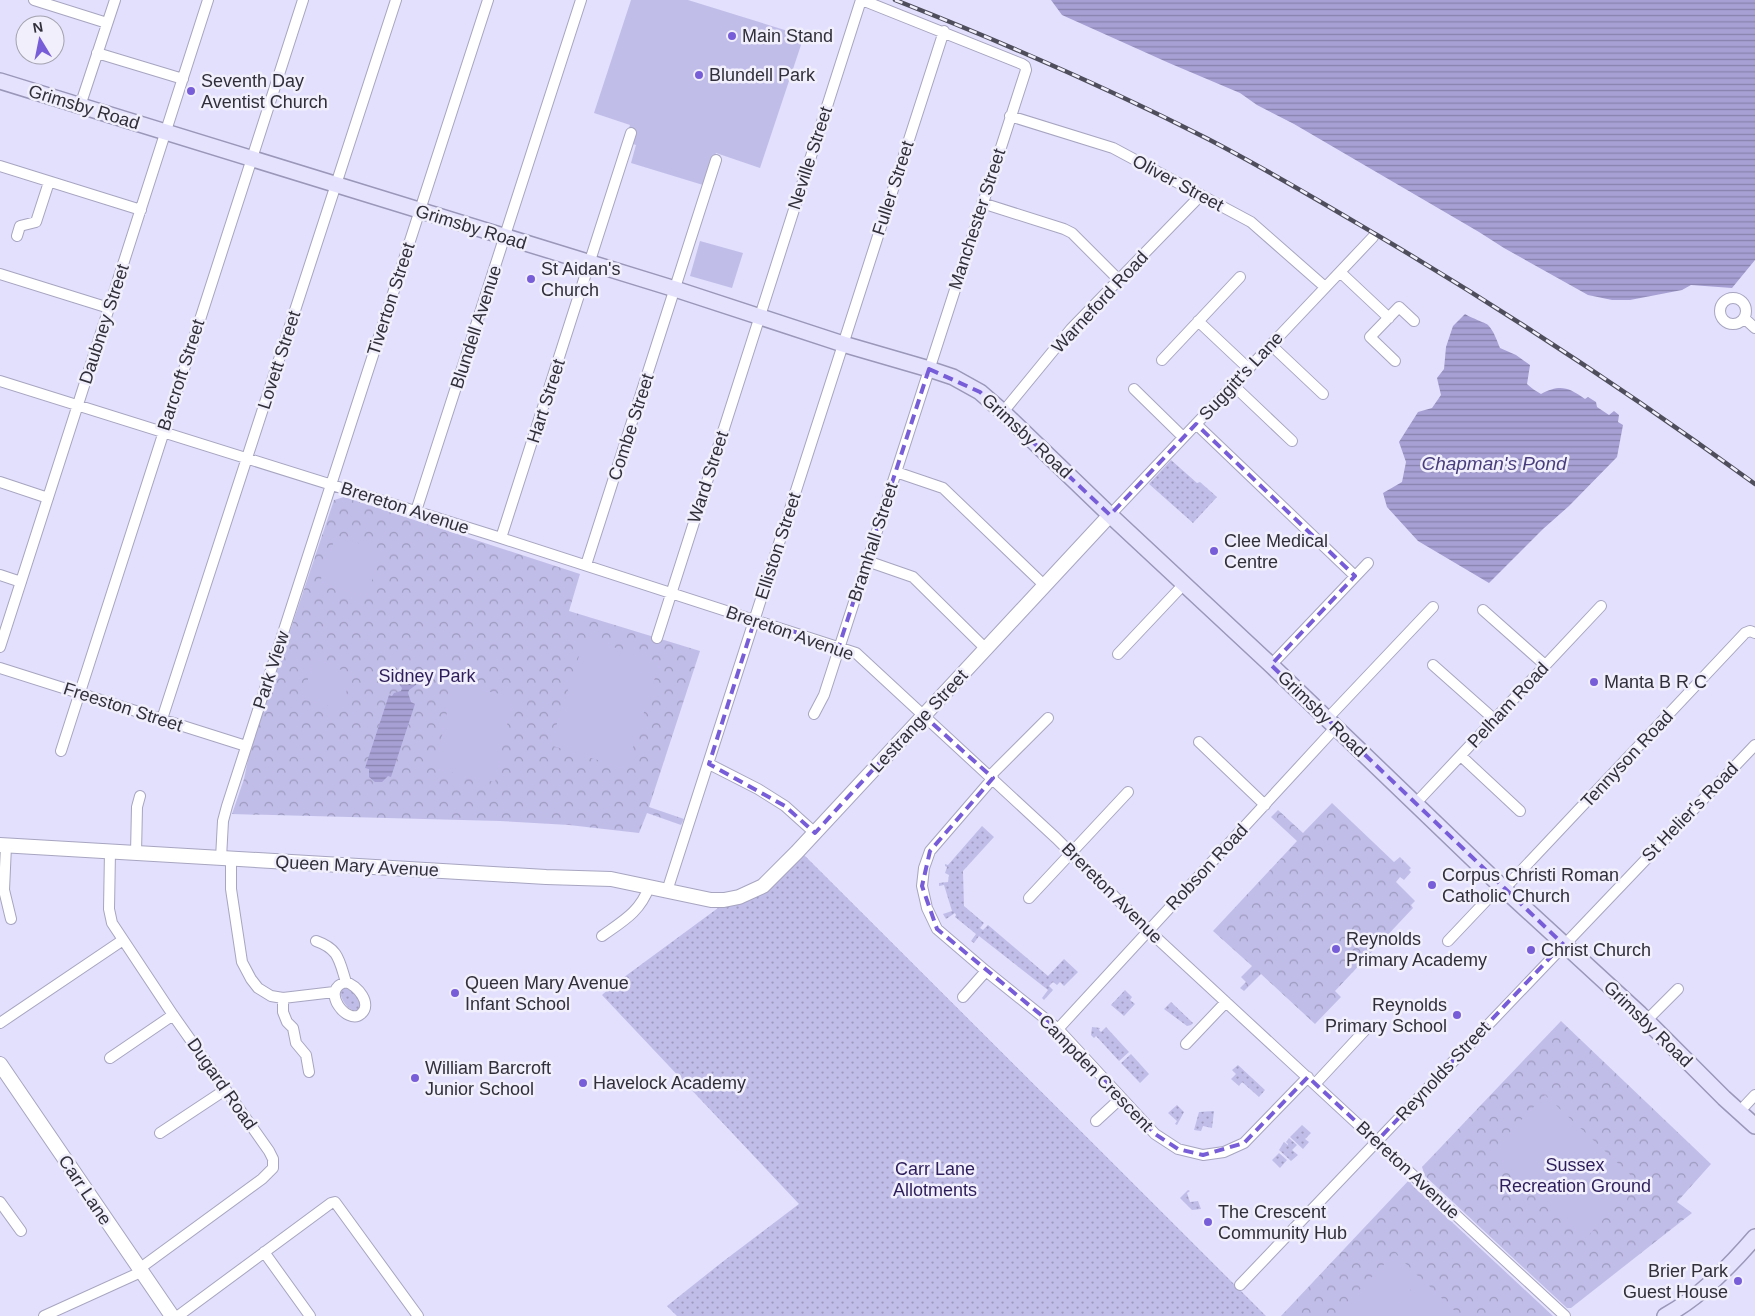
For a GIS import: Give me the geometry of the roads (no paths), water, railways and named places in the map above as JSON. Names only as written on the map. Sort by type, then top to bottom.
[{"type":"main road","name":"Grimsby Road","points":[[0,81],[675,289],[843,344],[929,369],[953,377],[980,392],[1004,412],[1110,515],[1271,665],[1502,888],[1646,1020],[1755,1126]]},
{"type":"main road","points":[[1665,1316],[1678,1309],[1698,1293],[1730,1264],[1755,1237]]},
{"type":"street","points":[[34,0],[107,23]]},
{"type":"street","points":[[80,106],[115,0]]},
{"type":"street","name":"Daubney Street","points":[[0,647],[208,0]]},
{"type":"street","name":"Barcroft Street","points":[[61,751],[78,693],[303,0]]},
{"type":"street","name":"Lovett Street","points":[[162,720],[396,0]]},
{"type":"street","name":"Tiverton Street","points":[[332,484],[488,0]]},
{"type":"street","name":"Blundell Avenue","points":[[416,511],[581,0]]},
{"type":"street","points":[[862,0],[944,31]]},
{"type":"street","name":"Neville Street","points":[[759,316],[862,0]]},
{"type":"street","name":"Manchester Street","points":[[929,369],[1026,70],[1026,66],[1022,64],[944,31]]},
{"type":"street","name":"Fuller Street","points":[[843,344],[944,31]]},
{"type":"street","points":[[98,53],[183,78]]},
{"type":"street","name":"Oliver Street","points":[[1010,116],[1113,148],[1251,222],[1326,288]]},
{"type":"street","name":"Hart Street","points":[[501,538],[632,133]]},
{"type":"street","name":"Combe Street","points":[[586,565],[716,160]]},
{"type":"street","points":[[0,166],[141,210]]},
{"type":"street","points":[[17,236],[20,226],[36,222],[49,182]]},
{"type":"street","name":"Warneford Road","points":[[1004,412],[1071,329],[1201,195]]},
{"type":"street","points":[[982,203],[1072,233],[1118,279]]},
{"type":"street","name":"Suggitt's Lane","points":[[1110,515],[1373,238]]},
{"type":"street","points":[[1340,272],[1389,318]]},
{"type":"street","points":[[0,274],[109,308]]},
{"type":"street","points":[[1162,360],[1240,277]]},
{"type":"street","points":[[1395,361],[1370,337],[1399,307],[1414,321]]},
{"type":"street","name":"Ward Street","points":[[657,638],[759,316]]},
{"type":"street","points":[[1744,318],[1755,328]]},
{"type":"street","points":[[1198,321],[1248,369]]},
{"type":"street","name":"Elliston Street","points":[[667,891],[843,344]]},
{"type":"street","points":[[1271,345],[1324,394]]},
{"type":"street","name":"Bramhall Street","points":[[814,714],[824,695],[929,369]]},
{"type":"street","name":"Brereton Avenue","points":[[0,381],[246,459],[332,484],[856,653],[992,777],[1148,930],[1565,1316]]},
{"type":"street","points":[[1233,384],[1292,441]]},
{"type":"street","points":[[1134,389],[1183,436]]},
{"type":"street","points":[[1196,424],[1356,576]]},
{"type":"street","points":[[896,472],[943,488],[1045,586]]},
{"type":"street","points":[[0,482],[48,498]]},
{"type":"street","name":"Park View","points":[[283,998],[271,996],[258,988],[242,962],[226,858],[223,821],[332,484]]},
{"type":"street","name":"Lestrange Street","points":[[711,900],[739,897],[762,886],[815,833],[1110,515]]},
{"type":"street","points":[[866,561],[912,577],[986,649]]},
{"type":"street","points":[[1271,665],[1368,563]]},
{"type":"street","points":[[0,575],[21,582]]},
{"type":"street","points":[[1118,654],[1184,584]]},
{"type":"street","name":"Pelham Road","points":[[1415,804],[1601,606]]},
{"type":"street","name":"Robson Road","points":[[1058,1029],[1264,805],[1332,723],[1433,607]]},
{"type":"street","points":[[1483,610],[1545,665]]},
{"type":"street","name":"Tennyson Road","points":[[1448,941],[1502,888],[1745,633],[1753,632]]},
{"type":"street","points":[[1433,665],[1495,720]]},
{"type":"street","name":"Freeston Street","points":[[0,668],[246,746]]},
{"type":"street","name":"Campden Crescent","points":[[1048,718],[992,777],[930,851],[924,868],[922,886],[927,908],[937,929],[1058,1029],[1155,1134],[1178,1149],[1202,1155],[1224,1152],[1244,1144],[1367,1028]]},
{"type":"street","points":[[1199,742],[1264,805]]},
{"type":"street","name":"St Helier's Road","points":[[1563,944],[1755,745]]},
{"type":"street","points":[[1461,756],[1520,811]]},
{"type":"street","points":[[709,764],[758,789],[785,806],[815,833]]},
{"type":"street","points":[[1029,898],[1128,792]]},
{"type":"street","points":[[136,853],[137,807],[140,796]]},
{"type":"street","points":[[3,845],[4,890],[11,919]]},
{"type":"street","name":"Queen Mary Avenue","points":[[3,845],[546,877],[611,879],[711,900]]},
{"type":"street","name":"Dugard Road","points":[[110,851],[109,910],[112,923],[173,1016],[269,1151],[273,1160],[273,1168],[262,1179],[140,1270]]},
{"type":"street","points":[[602,936],[633,914],[644,900],[649,887]]},
{"type":"street","points":[[0,1023],[123,940]]},
{"type":"street","points":[[316,941],[332,943],[346,982]]},
{"type":"street","name":"Reynolds Street","points":[[1240,1285],[1563,944]]},
{"type":"street","points":[[963,998],[986,971]]},
{"type":"street","points":[[346,982],[355,986],[366,1002],[366,1008],[358,1016],[353,1017],[346,1014],[335,999],[334,992],[340,983],[346,982]]},
{"type":"street","points":[[1646,1020],[1678,989]]},
{"type":"street","points":[[309,1072],[306,1055],[296,1043],[293,1028],[287,1022],[283,998],[334,992]]},
{"type":"street","points":[[1186,1044],[1226,1002]]},
{"type":"street","points":[[110,1058],[173,1016]]},
{"type":"street","name":"Carr Lane","points":[[0,1064],[172,1316]]},
{"type":"street","points":[[160,1133],[224,1090]]},
{"type":"street","points":[[1739,1112],[1755,1096]]},
{"type":"street","points":[[1096,1121],[1121,1098]]},
{"type":"street","points":[[0,1202],[21,1231]]},
{"type":"street","points":[[178,1316],[331,1203],[335,1202],[418,1316]]},
{"type":"street","points":[[264,1252],[310,1316]]},
{"type":"street","points":[[44,1316],[140,1270]]},
{"type":"water","points":[[1051,0],[1755,0],[1755,260],[1732,288],[1691,285],[1682,290],[1630,300],[1612,300],[1588,295],[1504,248],[1294,124],[1257,105],[1240,93],[1062,15]]},
{"type":"water","name":"Chapman's Pond","points":[[1465,314],[1488,325],[1494,333],[1500,348],[1516,355],[1530,365],[1527,384],[1541,394],[1554,389],[1564,388],[1585,399],[1588,397],[1596,402],[1597,407],[1609,415],[1614,411],[1619,415],[1618,422],[1623,425],[1617,457],[1489,583],[1418,541],[1387,507],[1383,493],[1402,482],[1406,462],[1399,442],[1418,412],[1432,408],[1441,395],[1437,378],[1444,369],[1446,347],[1453,326]]},
{"type":"water","points":[[405,671],[414,673],[417,678],[416,685],[408,693],[411,702],[415,704],[391,777],[388,776],[382,782],[375,782],[369,777],[369,769],[365,768],[389,695],[392,696],[394,693],[401,691],[402,688],[398,683],[399,677]]},
{"type":"railway","points":[[895,0],[975,32],[1092,83],[1208,139],[1272,174],[1426,264],[1522,324],[1663,418],[1755,484]]},
{"type":"place","name":"Main Stand","points":[[732,36]]},
{"type":"place","name":"Blundell Park","points":[[699,75]]},
{"type":"place","name":"Seventh Day Aventist Church","points":[[191,91]]},
{"type":"place","name":"St Aidan's Church","points":[[531,279]]},
{"type":"place","name":"Clee Medical Centre","points":[[1214,551]]},
{"type":"place","name":"Manta B R C","points":[[1594,682]]},
{"type":"place","name":"Corpus Christi Roman Catholic Church","points":[[1432,885]]},
{"type":"place","name":"Reynolds Primary Academy","points":[[1336,949]]},
{"type":"place","name":"Christ Church","points":[[1531,950]]},
{"type":"place","name":"Queen Mary Avenue Infant School","points":[[455,993]]},
{"type":"place","name":"Reynolds Primary School","points":[[1457,1015]]},
{"type":"place","name":"William Barcroft Junior School","points":[[415,1078]]},
{"type":"place","name":"Havelock Academy","points":[[583,1083]]},
{"type":"place","name":"The Crescent Community Hub","points":[[1208,1222]]},
{"type":"place","name":"Brier Park Guest House","points":[[1738,1281]]},
{"type":"park label","name":"Sidney Park","points":[[427,676]]},
{"type":"park label","name":"Sussex Recreation Ground","points":[[1575,1175]]},
{"type":"park label","name":"Carr Lane Allotments","points":[[935,1179]]}]
